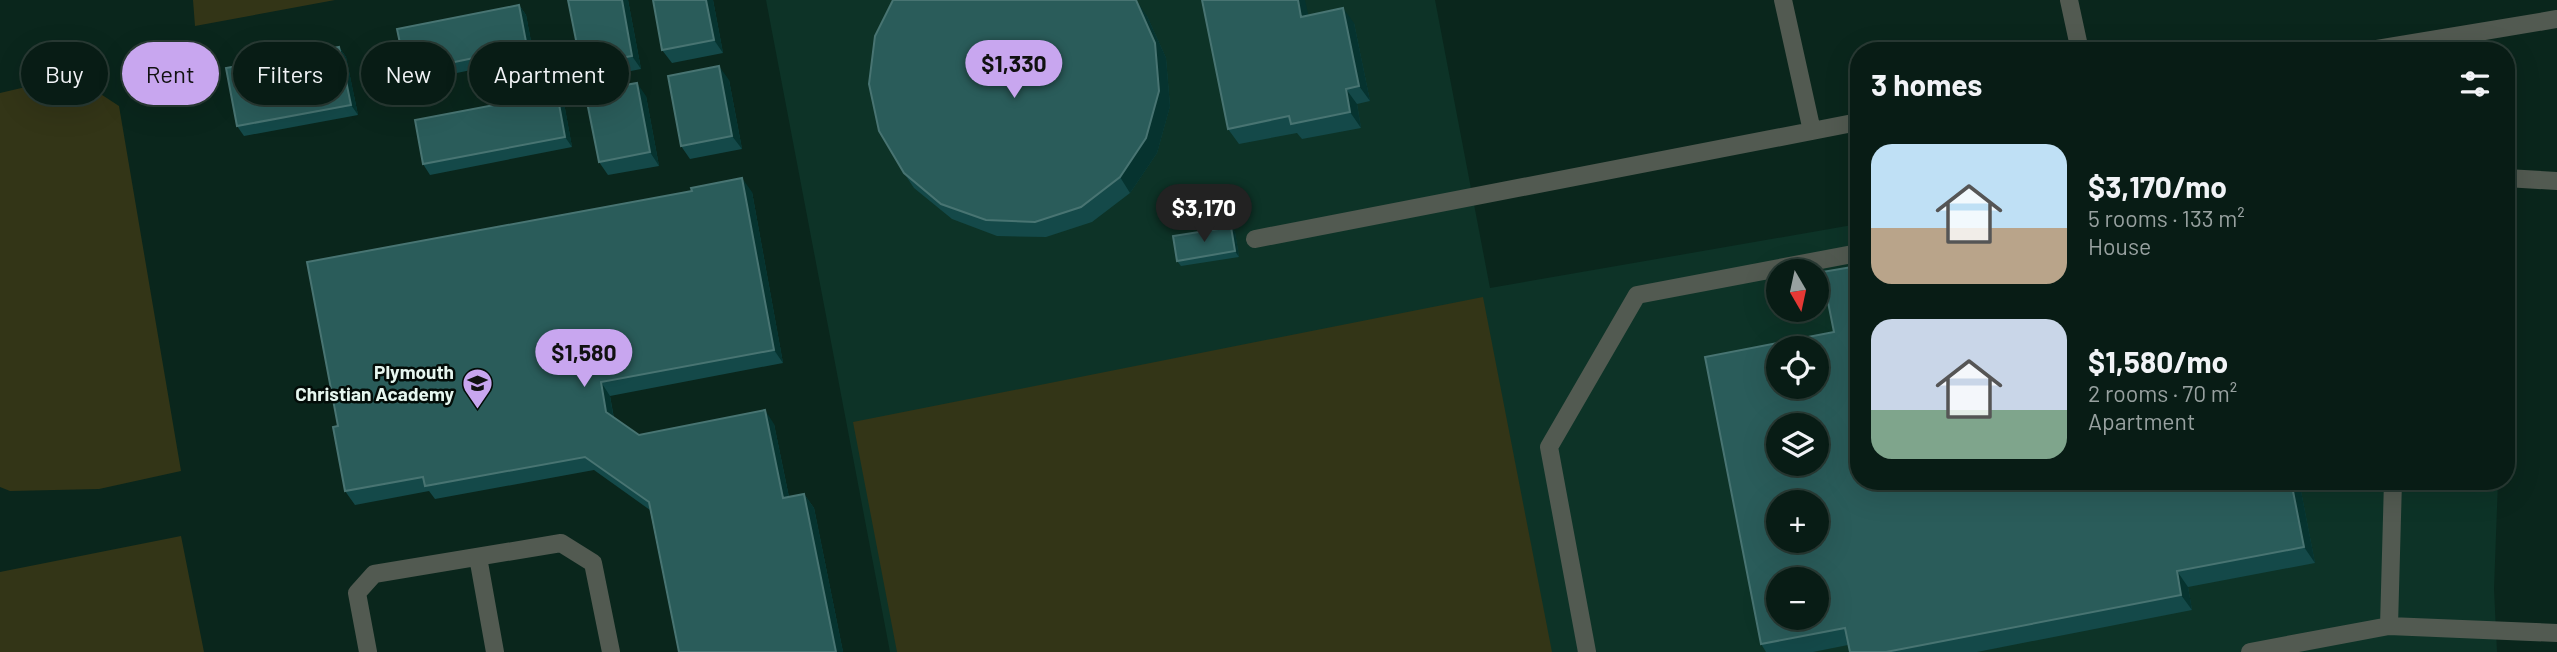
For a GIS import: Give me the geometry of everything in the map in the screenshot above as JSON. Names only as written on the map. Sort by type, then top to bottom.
[{"type":"lane","points":[[1783,0],[1812,131]]},
{"type":"lane","points":[[2069,0],[2078,42]]},
{"type":"lane","points":[[2419,42],[2557,19]]},
{"type":"lane","points":[[1255,239],[1850,124]]},
{"type":"lane","points":[[2515,178],[2557,180]]},
{"type":"lane","points":[[1587,652],[1549,447],[1637,295],[1850,255]]},
{"type":"lane","points":[[2389,626],[2393,490]]},
{"type":"lane","points":[[368,652],[357,593],[374,574],[561,543],[593,564],[611,652]]},
{"type":"lane","points":[[478,556],[495,652]]},
{"type":"lane","points":[[2250,652],[2389,626],[2557,633]]},
{"type":"shaded area","points":[[193,0],[335,0],[195,26]]},
{"type":"shaded area","points":[[766,0],[1435,0],[1490,288],[1850,225],[1850,490],[2498,490],[2494,589],[2497,652],[890,652]]},
{"type":"shaded area","points":[[21,88],[21,105],[108,105],[108,99],[119,106],[181,471],[99,489],[10,491],[0,487],[0,93]]},
{"type":"shaded area","points":[[1483,297],[1552,652],[897,652],[853,422]]},
{"type":"shaded area","points":[[181,536],[204,652],[0,652],[0,572]]},
{"type":"building","points":[[568,0],[622,0],[632,56],[629,57],[629,42],[576,42]]},
{"type":"building","points":[[653,0],[706,0],[714,40],[662,50]]},
{"type":"building","points":[[893,0],[1136,0],[1155,43],[1159,91],[1146,138],[1120,177],[1081,207],[1035,222],[986,220],[941,204],[904,173],[879,131],[869,84],[875,36]]},
{"type":"building","points":[[1202,0],[1298,0],[1301,17],[1343,8],[1359,86],[1346,89],[1350,112],[1291,124],[1289,116],[1228,129]]},
{"type":"building","points":[[519,5],[526,42],[469,42],[469,59],[455,62],[455,42],[400,42],[397,29]]},
{"type":"building","points":[[719,66],[732,136],[681,146],[668,76]]},
{"type":"building","points":[[233,67],[233,105],[226,68]]},
{"type":"building","points":[[637,83],[650,152],[599,162],[588,105],[629,105],[629,84]]},
{"type":"building","points":[[347,86],[351,105],[237,126],[233,105],[347,105]]},
{"type":"building","points":[[494,105],[559,105],[565,137],[423,164],[415,120]]},
{"type":"building","name":"Plymouth Christian Academy","points":[[742,178],[774,350],[601,382],[606,412],[639,435],[765,410],[783,498],[804,494],[836,652],[679,652],[649,502],[585,457],[425,486],[423,477],[345,491],[333,427],[338,426],[307,262],[692,191],[691,188]]},
{"type":"building","points":[[1231,227],[1235,251],[1177,261],[1173,236]]},
{"type":"building","points":[[1850,267],[1850,490],[2293,490],[2304,547],[2177,571],[2181,595],[1886,652],[1850,652],[1845,628],[1761,644],[1705,357],[1766,345],[1766,399],[1829,399],[1829,336],[1813,336],[1834,332],[1829,307],[1829,271]]},
{"type":"place","name":"Plymouth Christian Academy","points":[[477,410]]}]
